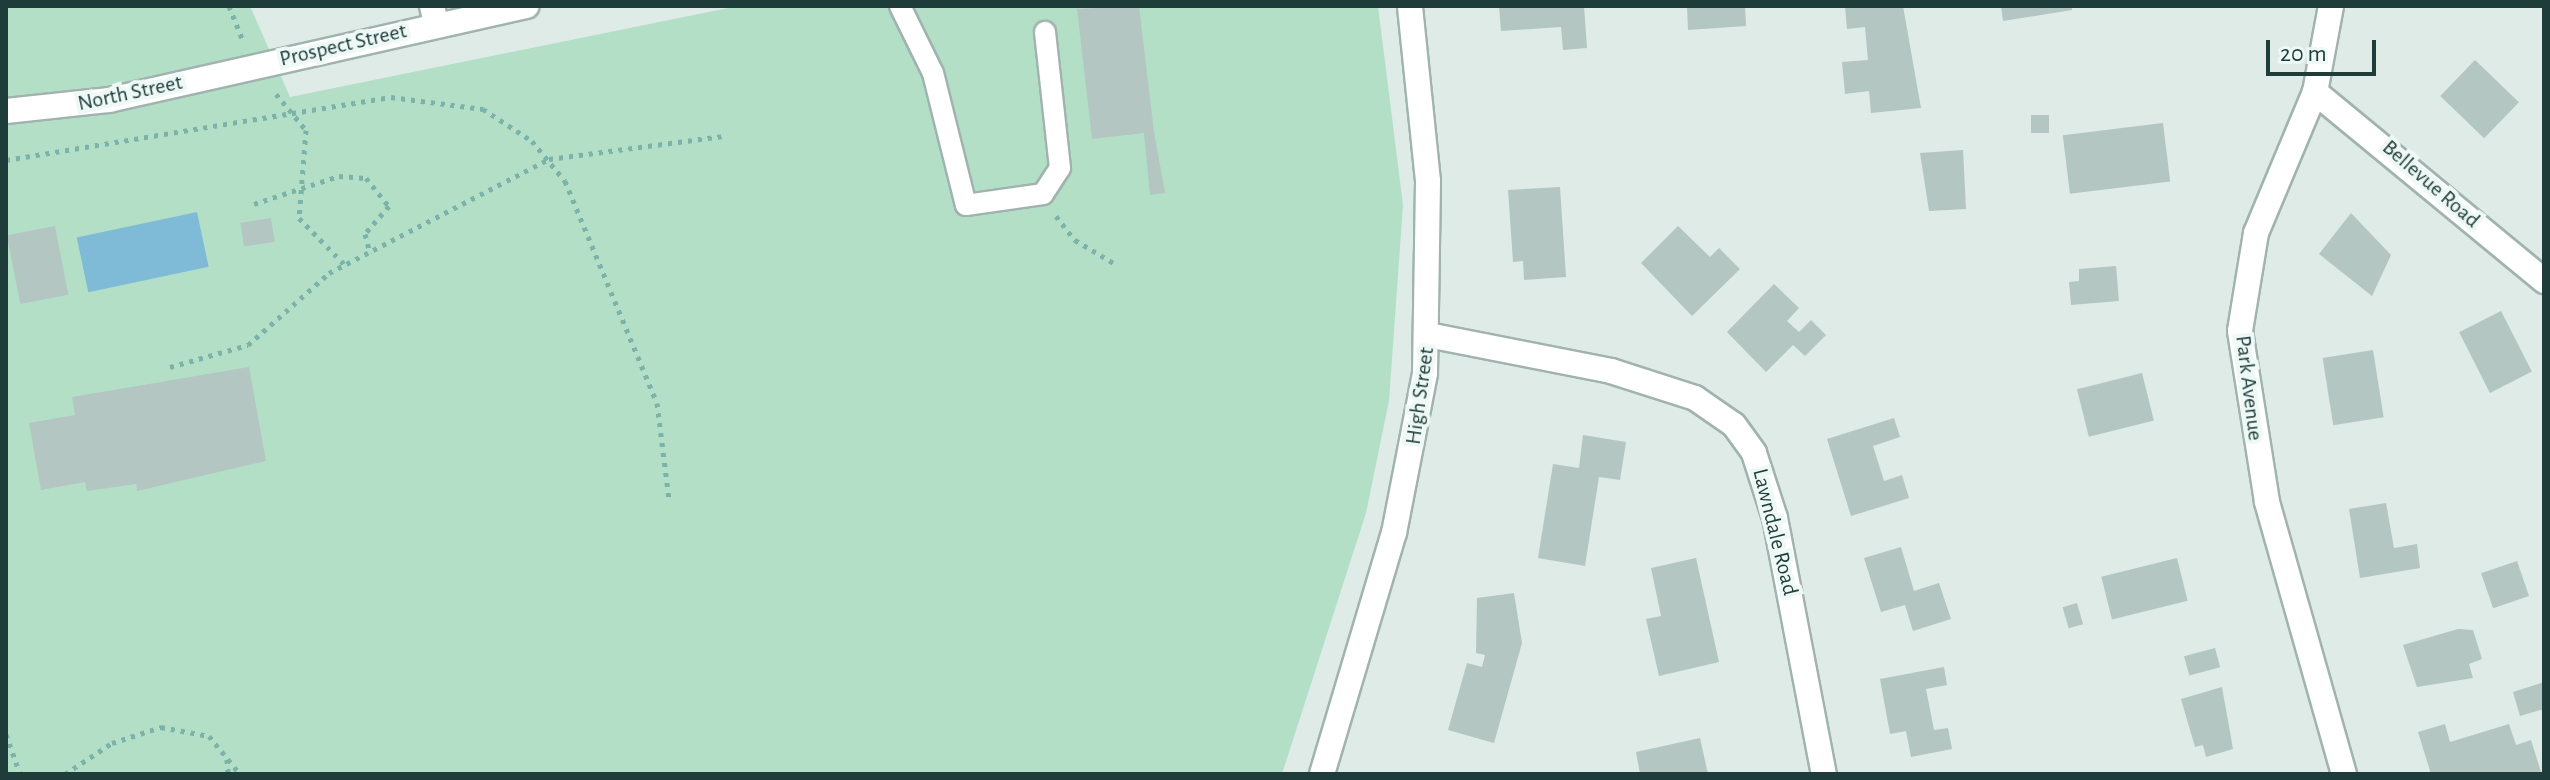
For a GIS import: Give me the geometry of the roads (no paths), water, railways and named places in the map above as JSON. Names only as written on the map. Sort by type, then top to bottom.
[{"type":"street","name":"Prospect Street","points":[[253,65],[434,15],[527,6]]},
{"type":"street","name":"High Street","points":[[1322,774],[1407,481],[1428,335],[1428,181],[1410,6]]},
{"type":"street","name":"Park Avenue","points":[[2331,6],[2315,92],[2256,233],[2240,331],[2273,531],[2344,774]]},
{"type":"street","name":"North Street","points":[[6,111],[109,100],[253,65]]},
{"type":"street","name":"Bellevue Road","points":[[2315,92],[2544,281]]},
{"type":"street","name":"Lawndale Road","points":[[1428,335],[1611,371],[1695,398],[1734,425],[1754,453],[1775,518],[1824,774]]},
{"type":"lane","points":[[900,6],[933,73],[966,205],[1043,194],[1060,168],[1063,145],[1045,32]]},
{"type":"water","points":[[197,212],[209,267],[88,292],[77,238]]}]
